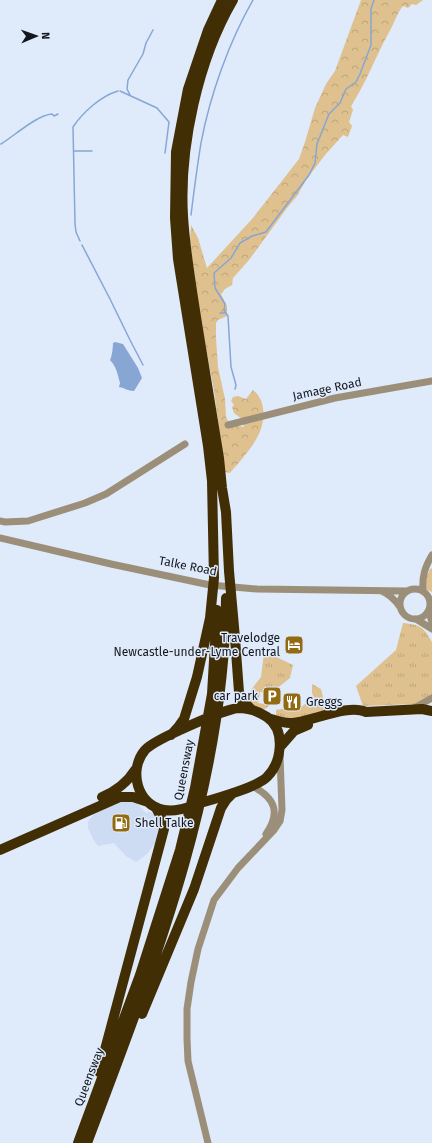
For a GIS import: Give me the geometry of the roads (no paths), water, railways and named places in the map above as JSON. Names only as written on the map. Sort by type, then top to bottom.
[{"type":"highway","points":[[171,735],[180,726],[184,719],[197,677],[210,618],[214,578],[212,481],[208,446],[178,259],[175,218],[176,152],[188,89],[208,30],[222,0]]},
{"type":"highway","points":[[233,0],[217,32],[194,100],[185,153],[183,215],[186,254],[219,458],[226,512],[229,571],[236,638],[239,692],[242,700],[252,710]]},
{"type":"highway","name":"Queensway","points":[[78,1143],[114,1046],[164,902],[180,850],[195,788],[212,694],[216,638],[218,564],[212,481]]},
{"type":"highway","name":"Queensway","points":[[87,1143],[136,1010],[177,892],[190,849],[204,787],[219,704],[226,608],[222,488]]},
{"type":"highway","points":[[0,843],[115,791],[126,782],[135,770],[145,750],[153,743],[225,712],[238,708],[252,710],[268,718],[289,723],[361,709],[366,712],[427,710],[432,705]]},
{"type":"highway","points":[[280,749],[294,731],[299,728],[327,720],[361,716],[366,712]]},
{"type":"highway","points":[[0,850],[120,797],[133,796],[167,811],[183,809],[252,786],[268,777],[276,765],[280,749],[278,734],[268,718]]},
{"type":"highway","points":[[78,1143],[101,1065],[159,850],[164,824],[162,817],[140,791],[135,770]]},
{"type":"highway","points":[[96,1119],[194,889],[221,808],[226,800],[235,792]]},
{"type":"street","name":"Jamage Road","points":[[228,425],[335,398],[432,381]]},
{"type":"street","points":[[0,521],[6,522],[28,520],[85,503],[106,494],[186,444]]},
{"type":"street","name":"Talke Road","points":[[0,538],[210,585],[257,589],[410,589]]},
{"type":"street","points":[[400,608],[400,599],[422,577],[424,569],[432,555]]},
{"type":"street","points":[[422,577],[431,601],[430,609],[432,623]]},
{"type":"street","points":[[376,589],[387,593],[406,616],[416,619],[432,629]]},
{"type":"street","points":[[410,589],[427,592]]},
{"type":"street","points":[[416,619],[422,618],[430,609]]},
{"type":"street","points":[[410,710],[432,698]]},
{"type":"street","points":[[208,1143],[188,1061],[186,1039],[187,1008],[191,982],[198,950],[214,900],[238,868],[274,830],[280,821],[282,787],[280,749]]},
{"type":"street","points":[[252,786],[261,790],[269,798],[273,804],[274,811],[271,825],[257,848]]},
{"type":"water","points":[[113,343],[123,344],[138,368],[142,378],[134,391],[119,387],[120,383],[118,374],[110,360]]},
{"type":"waterway","points":[[191,215],[201,143],[215,88],[228,51],[253,0]]},
{"type":"waterway","points":[[235,389],[236,385],[231,367],[228,316],[224,310],[225,304],[215,288],[214,273],[231,258],[240,243],[252,236],[266,232],[309,175],[315,163],[317,144],[329,114],[340,103],[346,89],[356,82],[371,45],[371,9],[374,0]]},
{"type":"waterway","points":[[130,95],[127,89],[128,80],[143,54],[146,43],[153,30]]},
{"type":"waterway","points":[[80,241],[76,232],[75,224],[73,127],[93,105],[118,91]]},
{"type":"waterway","points":[[120,91],[157,108],[169,122],[165,153]]},
{"type":"waterway","points":[[1,144],[40,118],[46,115],[52,114],[54,116],[58,114]]},
{"type":"waterway","points":[[74,151],[92,151]]},
{"type":"waterway","points":[[82,245],[143,365]]},
{"type":"waterway","points":[[220,313],[226,313]]},
{"type":"place","name":"Travelodge Newcastle-under-Lyme Central","points":[[294,645]]},
{"type":"place","name":"car park","points":[[272,696]]},
{"type":"place","name":"Greggs","points":[[292,702]]},
{"type":"place","name":"Shell Talke","points":[[121,823]]}]
